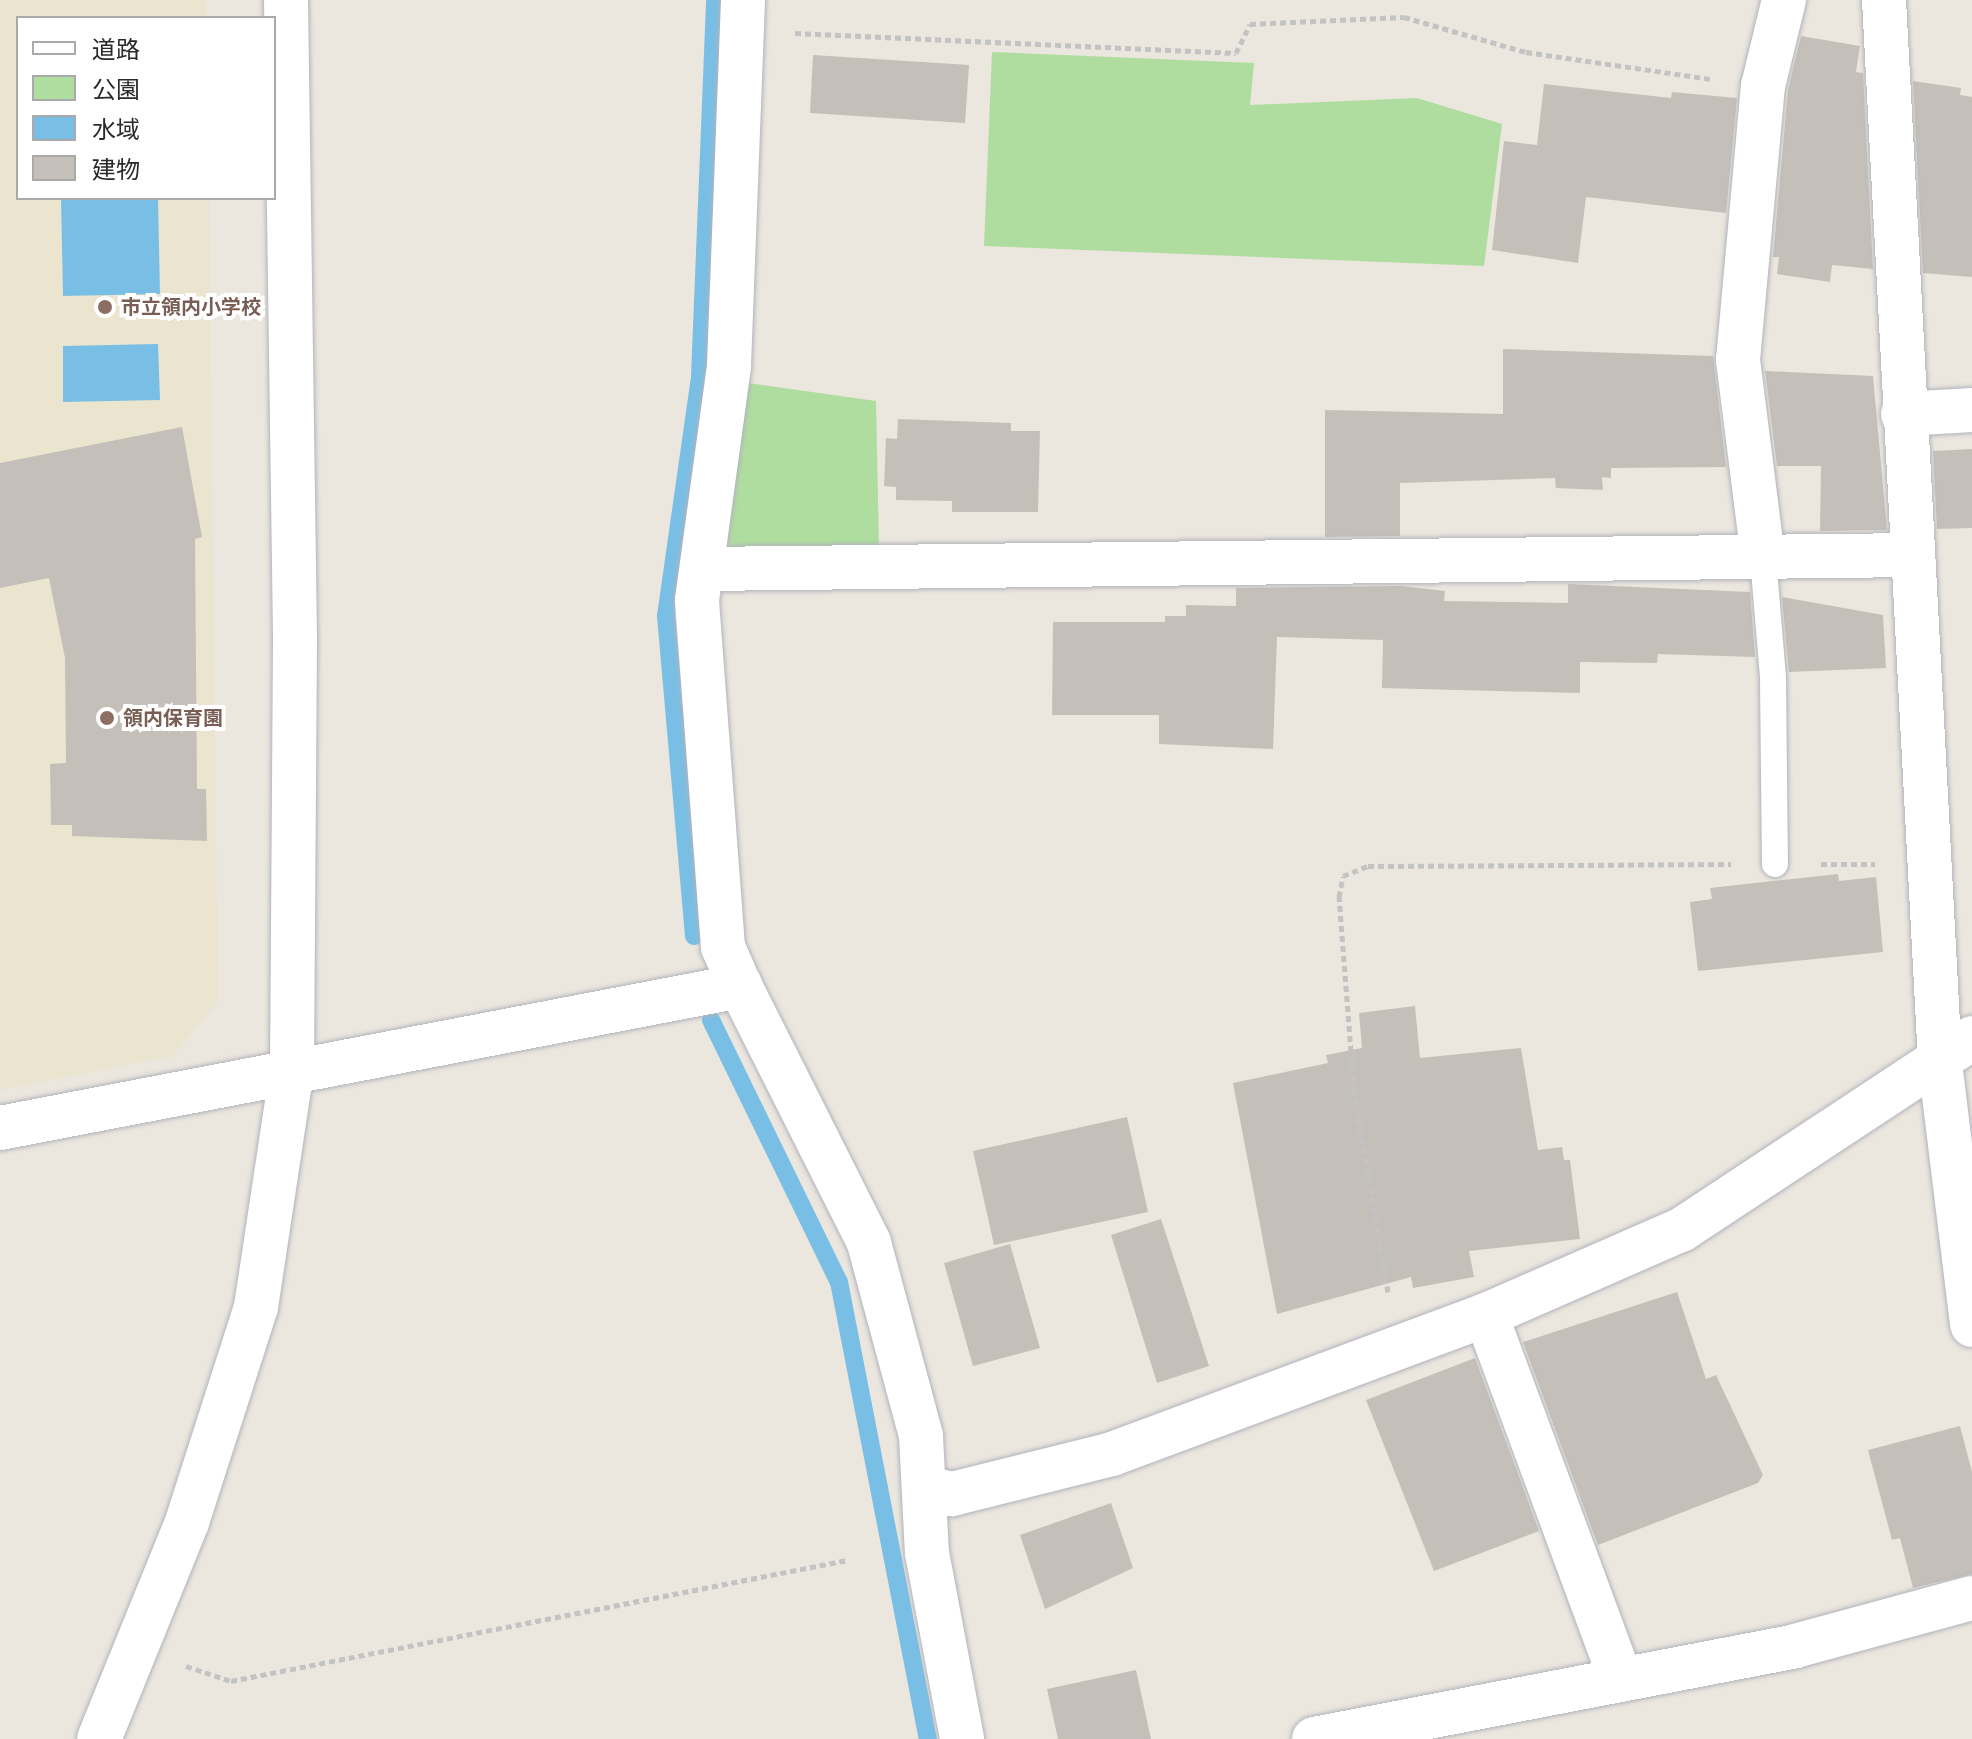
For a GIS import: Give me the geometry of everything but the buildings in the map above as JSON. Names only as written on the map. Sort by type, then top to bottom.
[{"type":"street","points":[[99,1739],[132,1649],[187,1522],[256,1307],[292,1070],[295,637],[286,0]]},
{"type":"street","points":[[1763,558],[1738,360],[1763,86],[1784,0]]},
{"type":"street","points":[[1884,0],[1903,414],[1929,864],[1956,1050],[1972,1325]]},
{"type":"street","points":[[742,16],[729,365],[697,600],[723,947],[869,1243],[921,1436],[927,1553],[962,1739]]},
{"type":"street","points":[[1903,414],[1972,410]]},
{"type":"street","points":[[702,569],[1911,555]]},
{"type":"street","points":[[0,1128],[740,986]]},
{"type":"street","points":[[925,1487],[952,1494],[1112,1454],[1486,1315],[1681,1230],[1956,1050]]},
{"type":"street","points":[[1486,1315],[1621,1680]]},
{"type":"street","points":[[1314,1739],[1795,1646],[1972,1598]]},
{"type":"lane","points":[[1763,558],[1773,678],[1775,864]]},
{"type":"path","points":[[742,16],[1236,53],[1250,24],[1404,17],[1526,52],[1763,86]]},
{"type":"path","points":[[1399,1348],[1354,1091],[1339,897],[1343,876],[1368,866],[1929,864]]},
{"type":"path","points":[[132,1649],[231,1681],[847,1560]]},
{"type":"shaded area","name":"領内保育園","points":[[0,0],[206,0],[207,16],[16,16],[16,200],[209,200],[218,1001],[173,1056],[0,1090]]},
{"type":"green space","points":[[992,52],[1254,63],[1250,105],[1417,98],[1502,124],[1484,266],[984,246]]},
{"type":"green space","points":[[741,382],[876,401],[879,548],[731,547],[718,531]]},
{"type":"water","points":[[61,200],[158,200],[160,294],[63,296]]},
{"type":"water","points":[[158,344],[160,400],[63,402],[63,346]]},
{"type":"waterway","points":[[694,936],[666,616],[700,377],[715,0]]},
{"type":"waterway","points":[[711,1020],[839,1282],[928,1739]]},
{"type":"place","name":"市立領内小学校","points":[[105,307]]},
{"type":"place","name":"領内保育園","points":[[107,718]]}]
